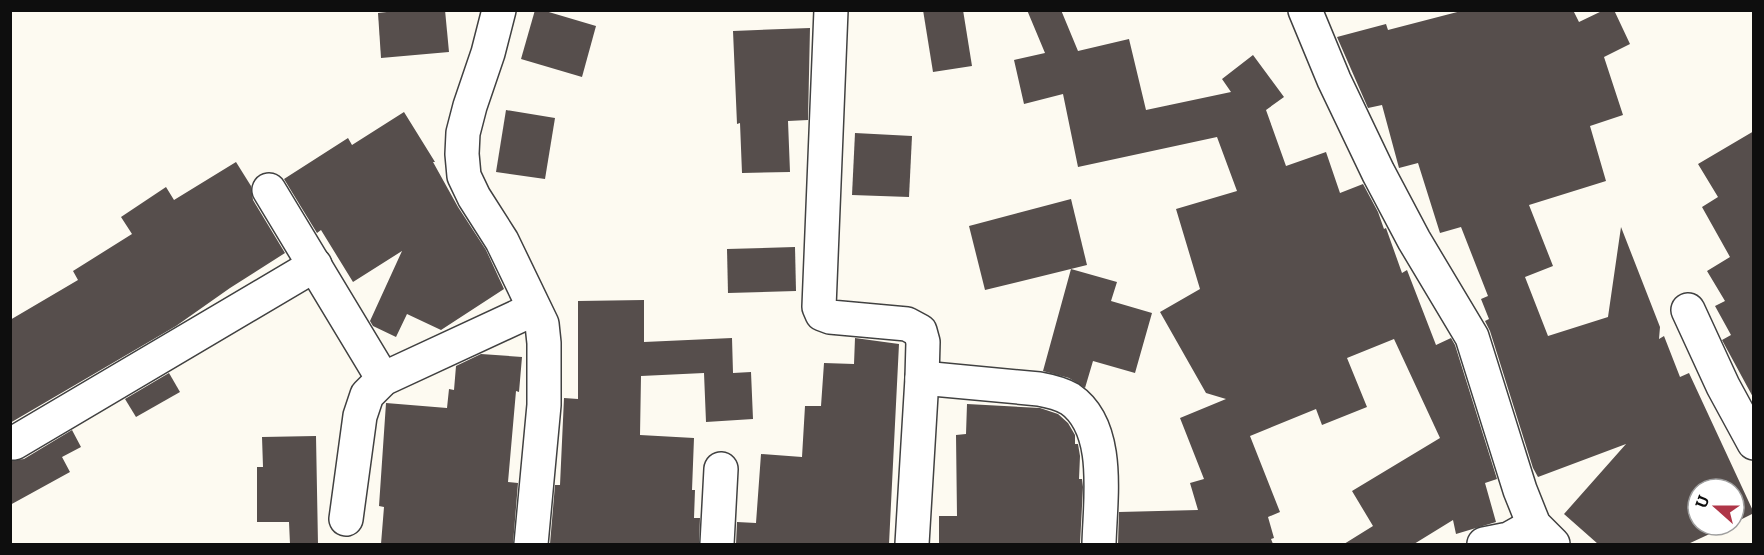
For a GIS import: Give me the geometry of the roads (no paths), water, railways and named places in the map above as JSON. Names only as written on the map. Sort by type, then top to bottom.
[{"type":"street","points":[[499,10],[463,133],[464,176],[502,242],[542,324],[544,395],[531,544]]},
{"type":"street","points":[[831,10],[819,308],[822,314],[830,317],[907,324],[920,331],[923,342],[922,378],[912,544]]},
{"type":"street","points":[[1305,10],[1334,80],[1378,172],[1414,240],[1472,337],[1520,490],[1544,535],[1484,544]]},
{"type":"street","points":[[269,190],[383,379]]},
{"type":"street","points":[[14,443],[315,265]]},
{"type":"street","points":[[346,519],[360,416],[367,395],[383,379],[534,309]]},
{"type":"street","points":[[1688,310],[1723,386],[1754,443]]},
{"type":"street","points":[[922,378],[1039,389],[1058,393],[1070,400],[1089,419],[1096,436],[1100,456],[1099,544]]},
{"type":"street","points":[[717,544],[721,468]]}]
